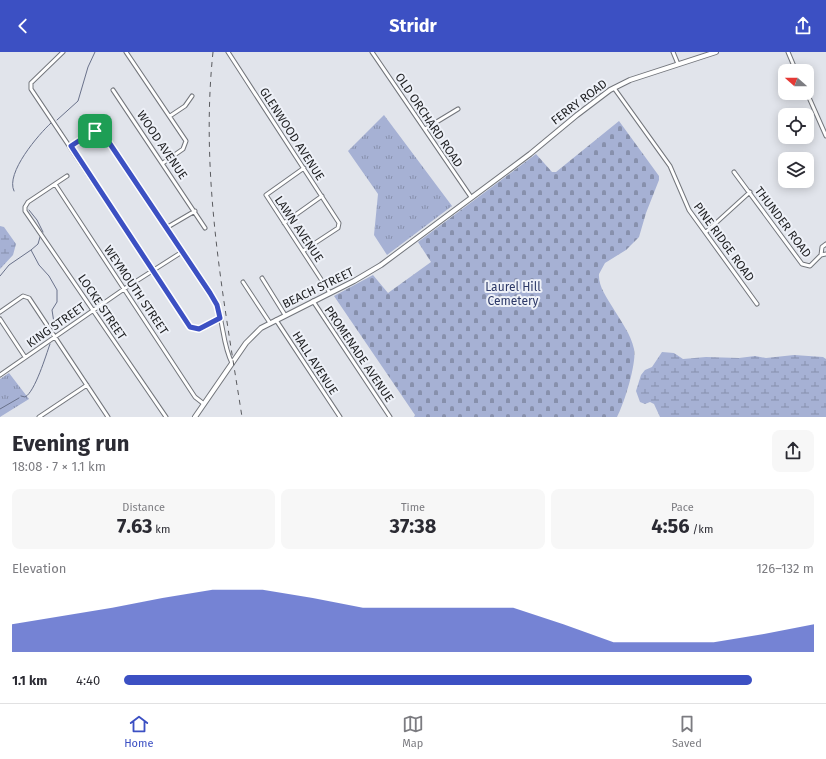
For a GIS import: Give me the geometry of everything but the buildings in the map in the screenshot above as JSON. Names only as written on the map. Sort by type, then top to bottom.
[{"type":"main road","name":"FERRY ROAD","points":[[471,197],[530,154],[592,102],[614,88],[630,80],[716,52]]},
{"type":"main road","name":"BEACH STREET","points":[[195,417],[252,336],[270,323],[381,266],[471,197]]},
{"type":"street","points":[[63,52],[30,85],[190,327],[196,329],[204,328],[220,318]]},
{"type":"street","points":[[126,52],[170,116],[186,143],[183,149],[164,163]]},
{"type":"street","name":"GLENWOOD AVENUE","points":[[228,52],[340,226],[303,251]]},
{"type":"street","name":"OLD ORCHARD ROAD","points":[[372,52],[471,197]]},
{"type":"street","points":[[672,52],[678,64]]},
{"type":"street","points":[[788,52],[793,64]]},
{"type":"street","name":"PINE RIDGE ROAD","points":[[614,88],[670,166],[689,210],[757,304]]},
{"type":"street","name":"WOOD AVENUE","points":[[113,90],[164,163],[205,228]]},
{"type":"street","points":[[170,116],[186,105],[192,96]]},
{"type":"street","points":[[810,100],[826,136]]},
{"type":"street","points":[[425,129],[458,109]]},
{"type":"street","points":[[71,146],[98,130],[104,135],[215,301],[226,349],[232,363]]},
{"type":"street","name":"LAWN AVENUE","points":[[304,168],[266,194],[330,293]]},
{"type":"street","name":"THUNDER ROAD","points":[[734,172],[802,264],[810,266],[821,255],[826,254]]},
{"type":"street","points":[[55,184],[67,176]]},
{"type":"street","name":"LOCKE STREET","points":[[55,184],[28,202],[25,207],[26,212],[166,417]]},
{"type":"street","name":"WEYMOUTH STREET","points":[[55,184],[195,397],[204,404]]},
{"type":"street","points":[[706,232],[750,192]]},
{"type":"street","points":[[284,223],[322,196]]},
{"type":"street","points":[[166,228],[195,211]]},
{"type":"street","name":"THUNDER ROAD","points":[[821,255],[822,247],[826,244]]},
{"type":"street","name":"KING STREET","points":[[0,375],[124,289],[182,252]]},
{"type":"street","points":[[262,278],[285,315]]},
{"type":"street","points":[[244,282],[270,323]]},
{"type":"street","points":[[0,312],[21,297],[27,296],[108,417]]},
{"type":"street","name":"PROMENADE AVENUE","points":[[313,301],[390,417]]},
{"type":"street","points":[[0,319],[25,357]]},
{"type":"street","name":"HALL AVENUE","points":[[276,320],[340,417]]},
{"type":"street","points":[[39,417],[87,385]]},
{"type":"green space","points":[[384,115],[452,206],[387,255],[374,235],[378,194],[348,151]]},
{"type":"green space","name":"Laurel Hill Cemetery","points":[[619,121],[659,176],[659,180],[646,213],[639,237],[626,250],[605,263],[599,274],[603,292],[628,333],[634,349],[634,364],[632,373],[617,417],[414,417],[415,415],[334,296],[373,275],[388,293],[431,262],[418,242],[536,154],[552,172],[556,172]]},
{"type":"green space","points":[[0,226],[4,227],[16,244],[13,255],[0,269]]},
{"type":"green space","points":[[662,352],[674,353],[683,359],[706,357],[739,358],[755,356],[766,358],[794,355],[823,357],[826,359],[826,417],[660,417],[654,404],[650,402],[645,404],[640,402],[636,391],[641,375],[645,370],[652,367]]},
{"type":"green space","points":[[9,373],[29,399],[0,417],[0,379]]},
{"type":"waterway","points":[[57,120],[78,101],[88,67],[95,52]]},
{"type":"waterway","points":[[14,191],[14,174],[19,164],[39,136],[51,123]]},
{"type":"waterway","points":[[29,210],[37,220],[43,232]]},
{"type":"waterway","points":[[40,237],[38,244],[31,250],[39,265],[49,276],[57,290],[57,302],[52,310],[55,329]]},
{"type":"waterway","points":[[0,276],[9,265],[31,250]]},
{"type":"waterway","points":[[21,396],[25,397],[33,388],[50,344]]},
{"type":"waterway","points":[[0,409],[19,398]]},
{"type":"railway","points":[[213,52],[209,144],[211,190],[221,281],[242,417]]},
{"type":"route","points":[[99,130],[102,132],[215,301],[220,318],[204,328],[194,329],[190,327],[71,146],[95,131],[99,130]]}]
